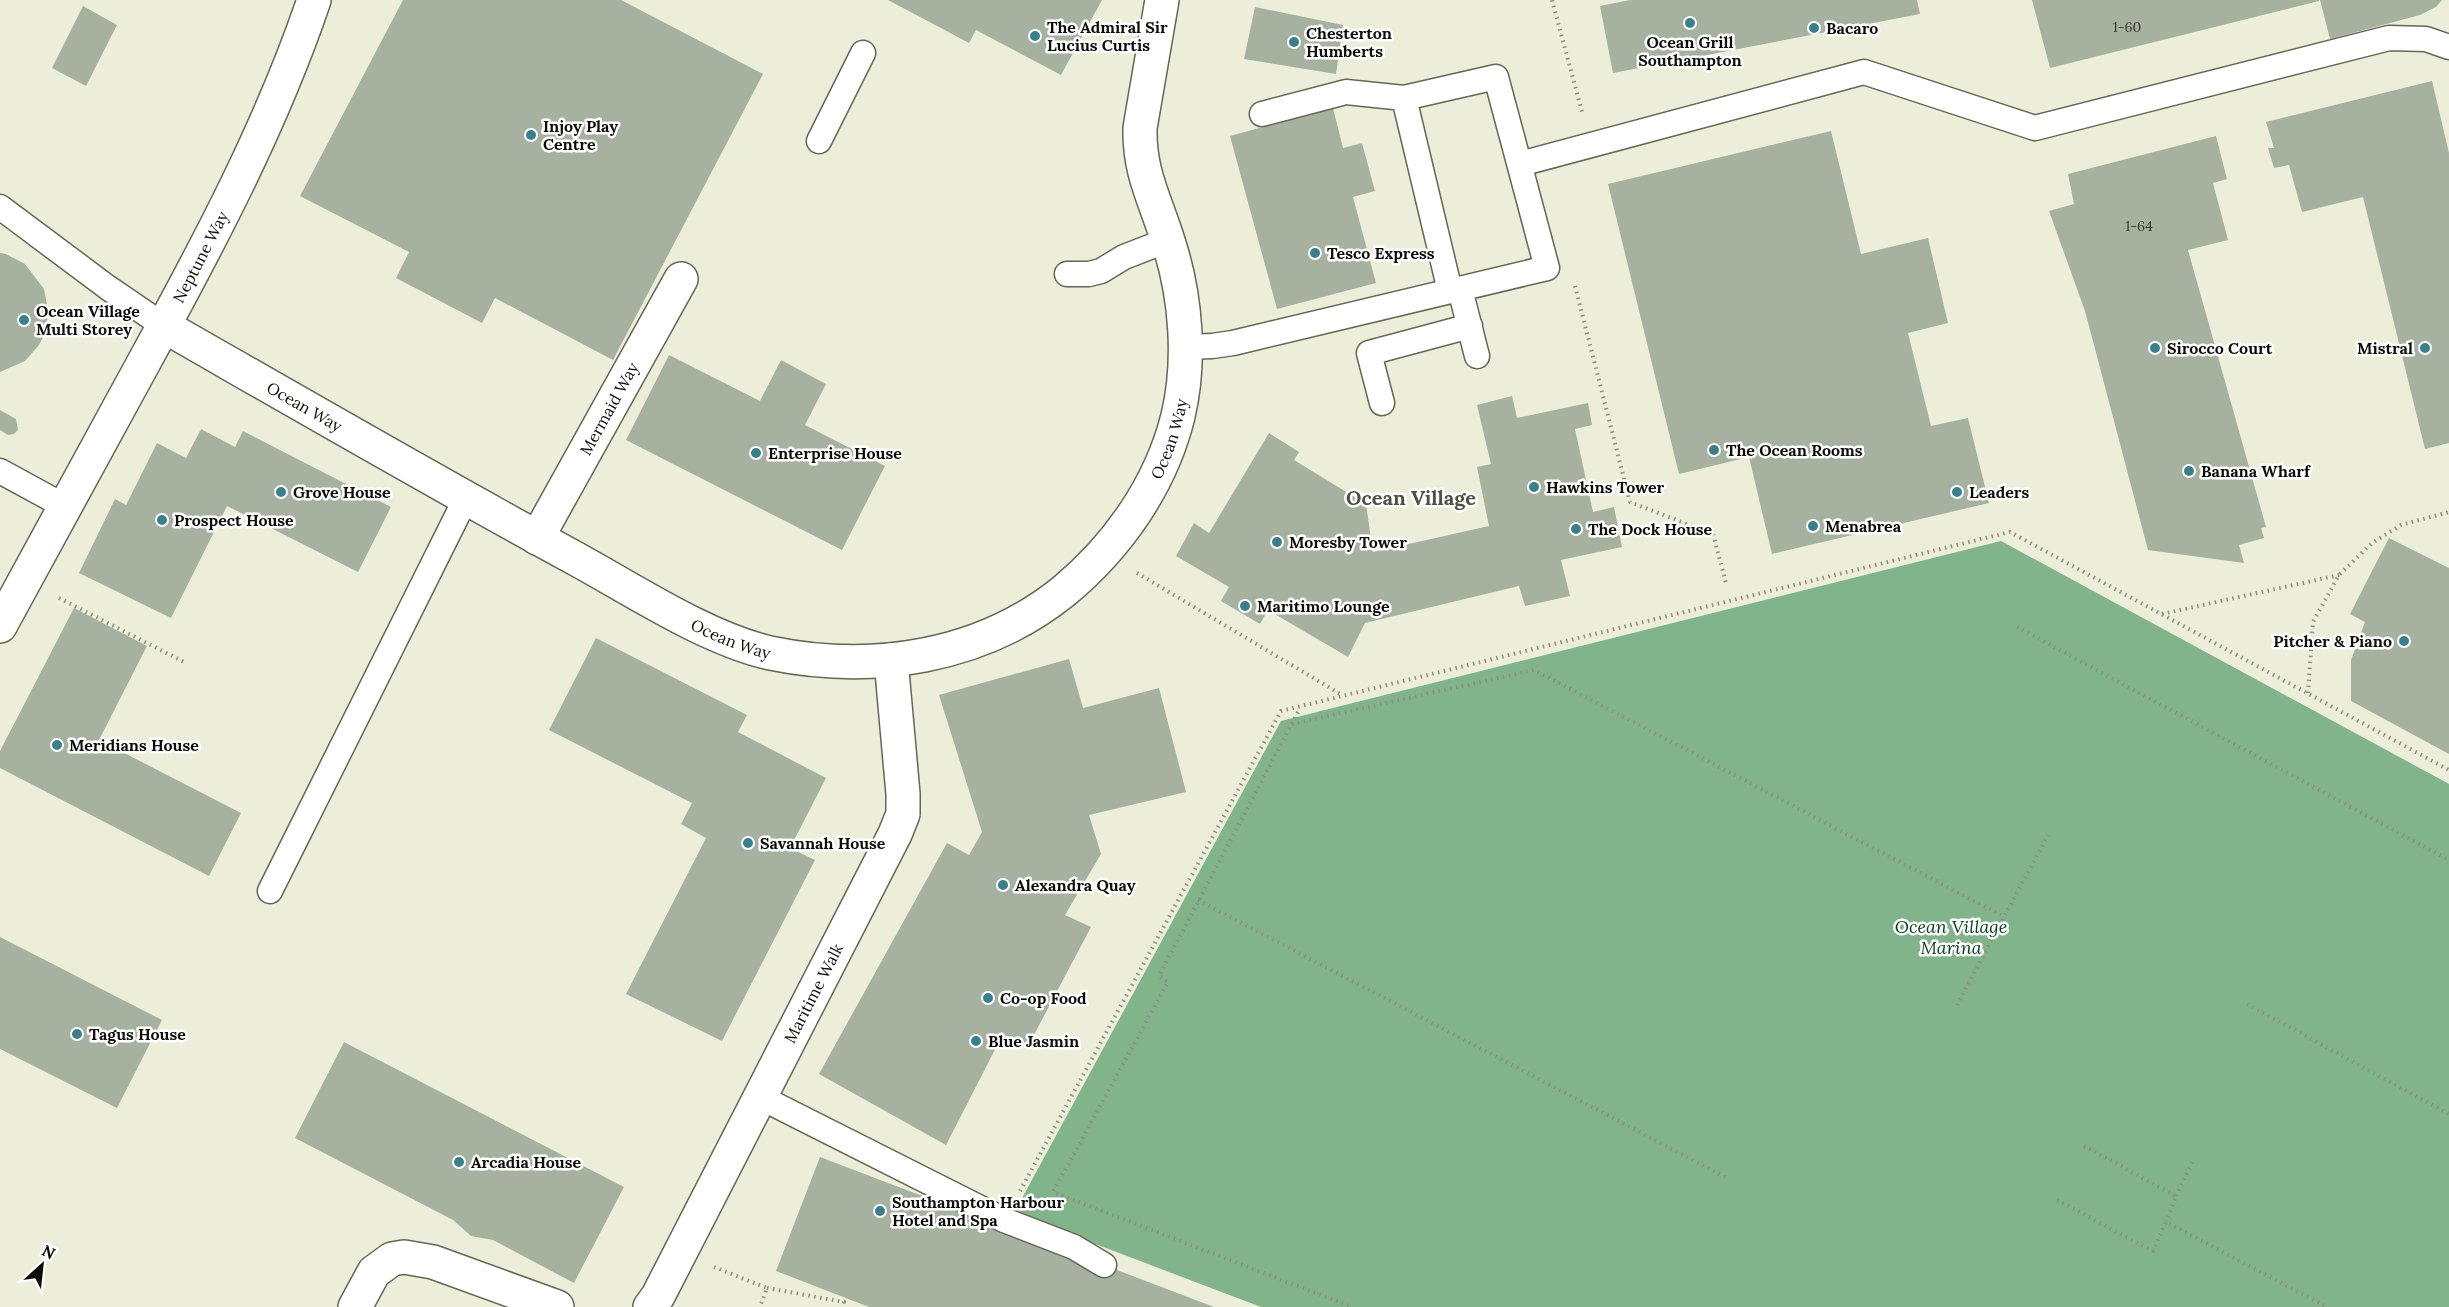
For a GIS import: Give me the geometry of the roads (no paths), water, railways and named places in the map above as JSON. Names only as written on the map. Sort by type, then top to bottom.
[{"type":"street","name":"Neptune Way","points":[[164,326],[243,176],[275,102],[314,0]]},
{"type":"street","name":"Ocean Way","points":[[164,326],[537,538],[677,614],[736,643],[768,652],[825,661],[891,660],[950,650],[1003,630],[1032,614],[1085,573],[1127,525],[1144,497],[1178,417],[1184,347],[1180,283],[1168,240],[1146,183],[1140,161],[1139,146],[1140,128],[1162,0]]},
{"type":"street","name":"Mermaid Way","points":[[537,538],[681,279]]},
{"type":"street","points":[[0,626],[164,326]]},
{"type":"street","name":"Maritime Walk","points":[[650,1307],[680,1254],[895,834],[903,814],[891,660]]},
{"type":"street","points":[[355,1307],[374,1272],[392,1259],[404,1257],[433,1262],[557,1307]]},
{"type":"lane","points":[[1520,164],[1864,72],[2035,128],[2390,38],[2426,39],[2449,47]]},
{"type":"lane","points":[[819,141],[863,53]]},
{"type":"lane","points":[[1184,347],[1233,343],[1547,268],[1497,77],[1404,98],[1346,92],[1262,114]]},
{"type":"lane","points":[[1404,98],[1455,290],[1470,326],[1478,356]]},
{"type":"lane","points":[[0,207],[115,294],[164,326]]},
{"type":"lane","points":[[1066,274],[1089,274],[1101,271],[1124,257],[1168,240]]},
{"type":"lane","points":[[1382,403],[1369,353],[1470,326]]},
{"type":"lane","points":[[0,471],[66,507]]},
{"type":"lane","points":[[270,891],[466,498]]},
{"type":"lane","points":[[760,1097],[1004,1220],[1074,1247],[1104,1265]]},
{"type":"water","name":"Ocean Village Marina","points":[[2001,541],[2449,784],[2449,1307],[1261,1307],[1014,1213],[1281,721]]},
{"type":"place","name":"Ocean Grill Southampton","points":[[1690,23]]},
{"type":"place","name":"Bacaro","points":[[1814,28]]},
{"type":"place","name":"The Admiral Sir Lucius Curtis","points":[[1035,36]]},
{"type":"place","name":"Chesterton Humberts","points":[[1294,42]]},
{"type":"place","name":"Injoy Play Centre","points":[[531,135]]},
{"type":"place","name":"Tesco Express","points":[[1315,253]]},
{"type":"place","name":"Ocean Village Multi Storey","points":[[24,320]]},
{"type":"place","name":"Sirocco Court","points":[[2155,348]]},
{"type":"place","name":"Mistral","points":[[2425,348]]},
{"type":"place","name":"The Ocean Rooms","points":[[1714,450]]},
{"type":"place","name":"Enterprise House","points":[[756,453]]},
{"type":"place","name":"Banana Wharf","points":[[2189,471]]},
{"type":"place","name":"Hawkins Tower","points":[[1534,487]]},
{"type":"place","name":"Grove House","points":[[281,492]]},
{"type":"place","name":"Leaders","points":[[1957,492]]},
{"type":"place","name":"Prospect House","points":[[162,520]]},
{"type":"place","name":"Menabrea","points":[[1813,526]]},
{"type":"place","name":"The Dock House","points":[[1576,529]]},
{"type":"place","name":"Moresby Tower","points":[[1277,542]]},
{"type":"place","name":"Maritimo Lounge","points":[[1245,606]]},
{"type":"place","name":"Pitcher & Piano","points":[[2404,641]]},
{"type":"place","name":"Meridians House","points":[[57,745]]},
{"type":"place","name":"Savannah House","points":[[748,843]]},
{"type":"place","name":"Alexandra Quay","points":[[1003,885]]},
{"type":"place","name":"Co-op Food","points":[[988,998]]},
{"type":"place","name":"Tagus House","points":[[77,1034]]},
{"type":"place","name":"Blue Jasmin","points":[[976,1041]]},
{"type":"place","name":"Arcadia House","points":[[459,1162]]},
{"type":"place","name":"Southampton Harbour Hotel and Spa","points":[[880,1211]]},
{"type":"district","name":"Ocean Village","points":[[1411,497]]}]
